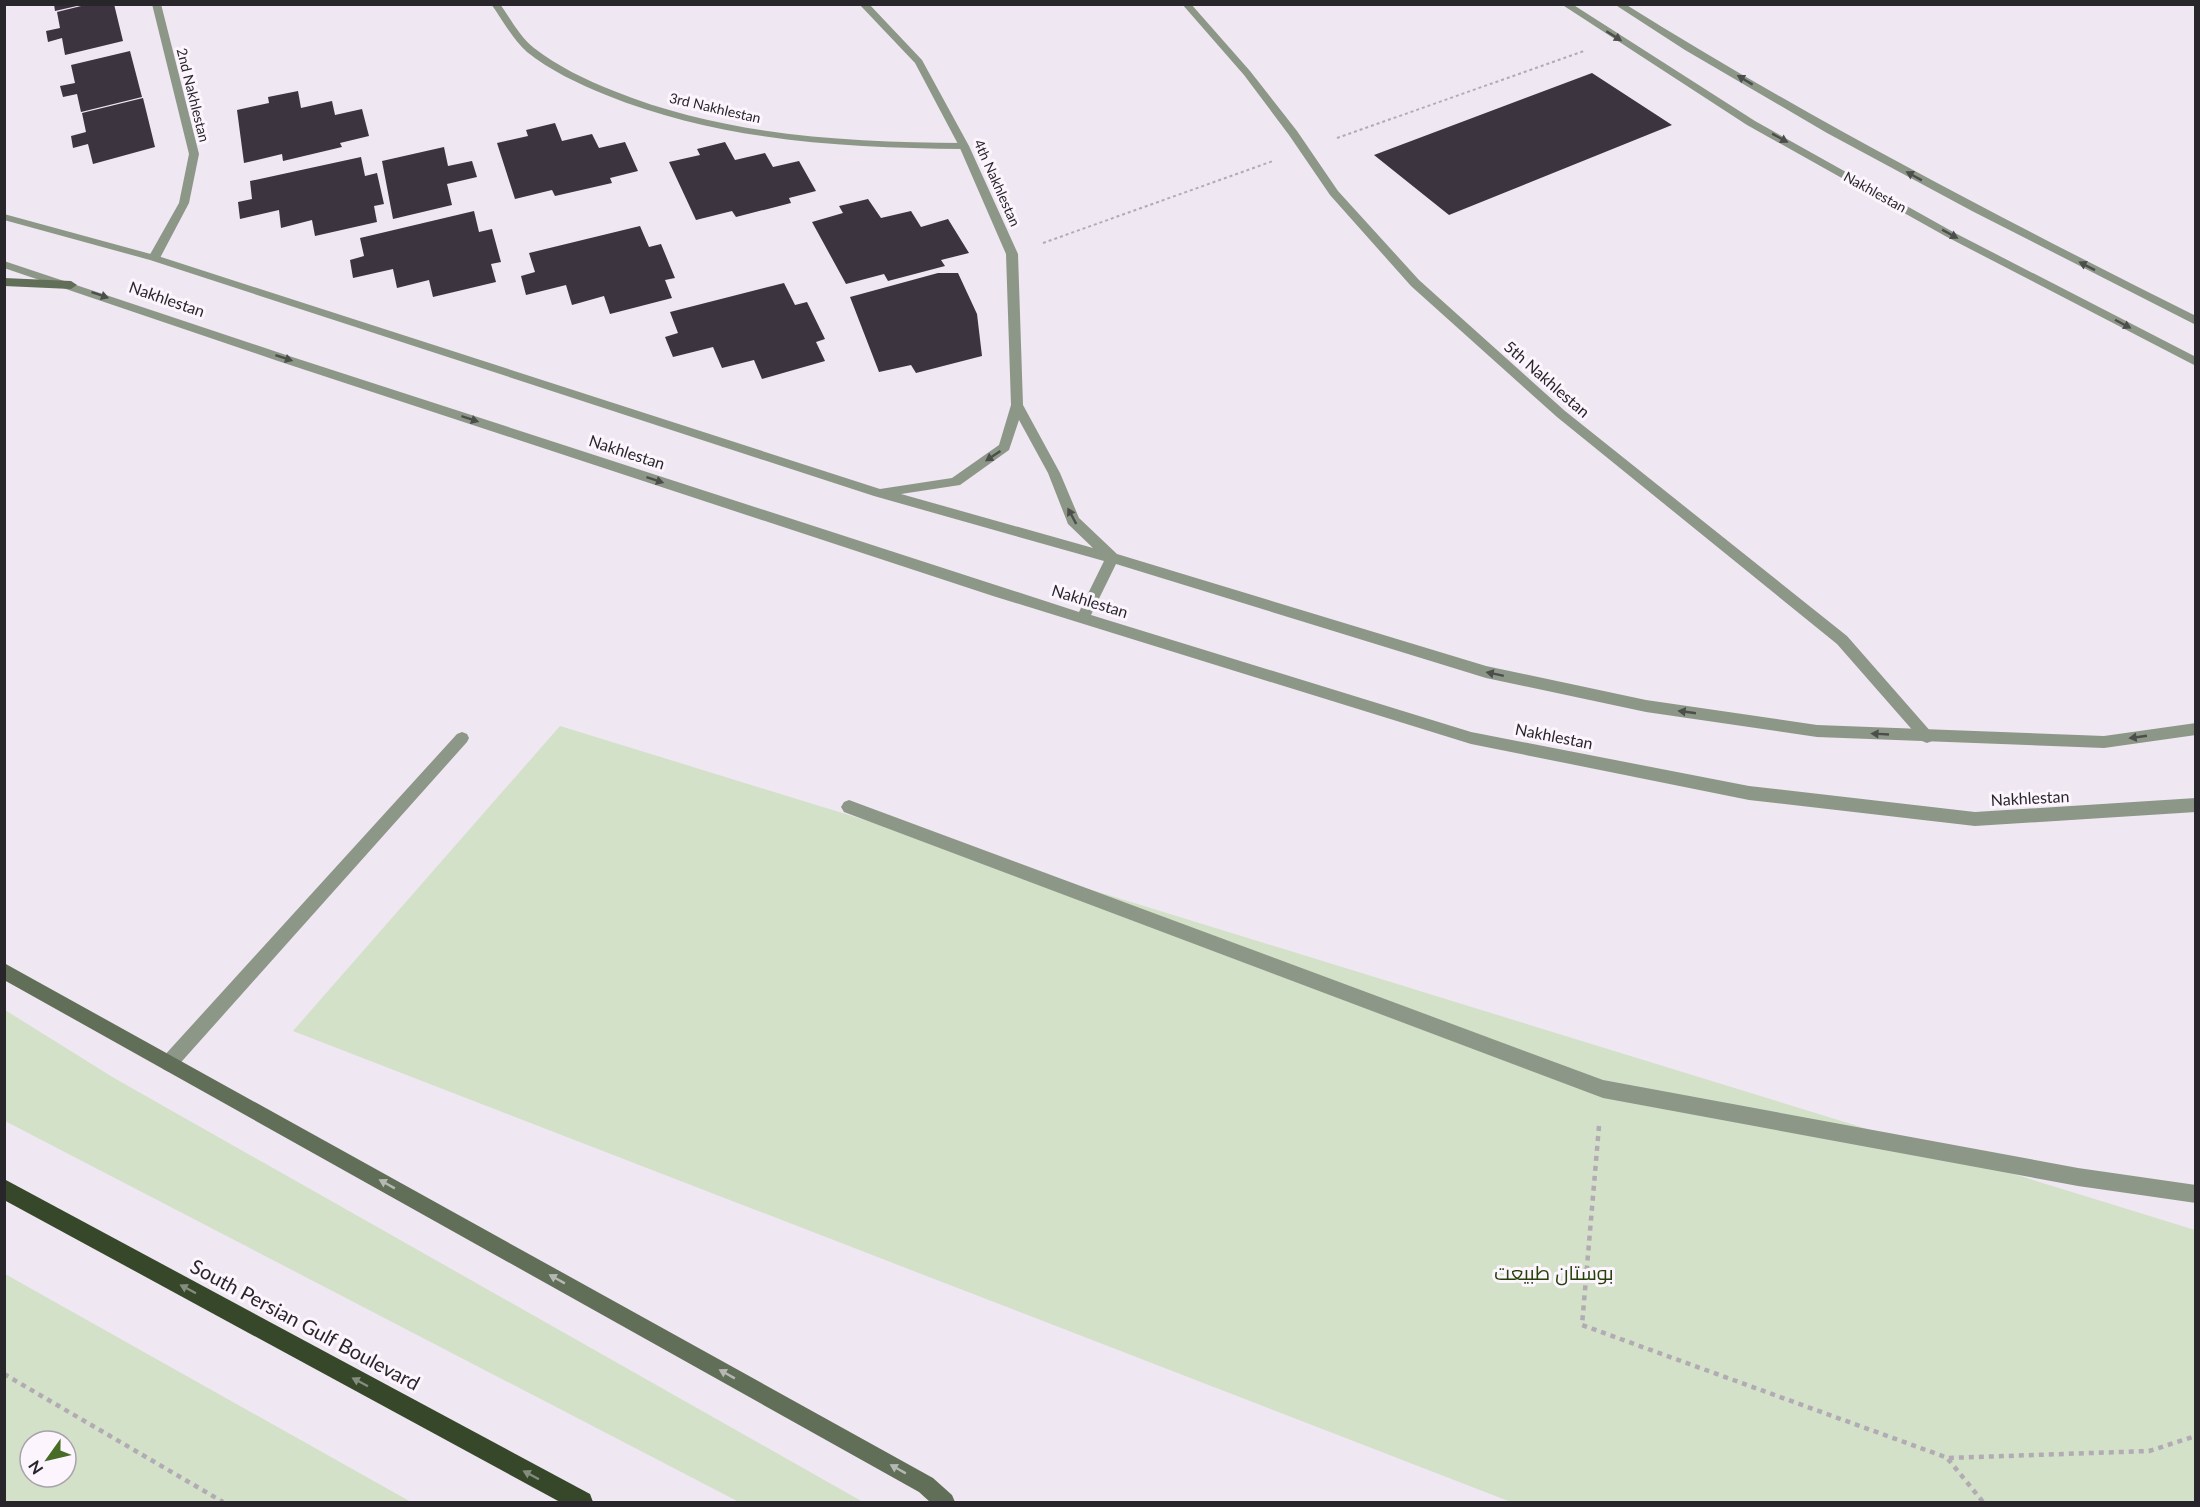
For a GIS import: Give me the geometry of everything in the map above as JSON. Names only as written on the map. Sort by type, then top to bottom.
[{"type":"highway","name":"South Persian Gulf Boulevard","points":[[4,1189],[582,1503]]},
{"type":"main road","points":[[4,282],[71,285]]},
{"type":"main road","points":[[4,971],[926,1485],[945,1503]]},
{"type":"street","name":"2nd Nakhlestan","points":[[154,258],[184,203],[194,154],[156,4]]},
{"type":"street","name":"3rd Nakhlestan","points":[[495,4],[529,49],[581,81],[633,102],[700,121],[777,136],[868,145],[964,146]]},
{"type":"street","name":"4th Nakhlestan","points":[[863,4],[919,62],[964,146],[1012,254],[1017,405]]},
{"type":"street","name":"5th Nakhlestan","points":[[1186,4],[1293,133],[1334,193],[1415,283],[1561,414],[1842,640],[1927,737]]},
{"type":"street","name":"Nakhlestan","points":[[1564,4],[1761,128],[1951,235],[2196,362]]},
{"type":"street","points":[[1618,4],[1784,103],[1988,216],[2196,321]]},
{"type":"street","name":"Nakhlestan","points":[[4,217],[154,258],[879,493],[1112,558],[1486,672],[1669,710],[1817,731],[2104,742],[2196,729]]},
{"type":"street","name":"Nakhlestan","points":[[4,264],[293,361],[1083,618],[1471,738],[1749,793],[1975,819],[2196,805]]},
{"type":"street","points":[[879,493],[955,482],[1005,447],[1017,405]]},
{"type":"street","points":[[1017,405],[1054,473],[1073,521],[1112,558],[1083,618]]},
{"type":"street","points":[[169,1063],[462,738]]},
{"type":"street","points":[[849,807],[1603,1089],[2078,1177],[2196,1194]]},
{"type":"path","points":[[1603,1089],[1582,1325],[1948,1458],[2149,1451],[2196,1436]]},
{"type":"path","points":[[4,1374],[223,1503]]},
{"type":"path","points":[[1948,1458],[1983,1503]]},
{"type":"green space","name":"بوستان طبیعت","points":[[560,726],[2195,1230],[2195,1502],[1511,1502],[293,1031]]},
{"type":"green space","points":[[5,1010],[114,1078],[863,1502],[739,1502],[5,1121]]},
{"type":"green space","points":[[5,1274],[411,1502],[5,1502]]},
{"type":"building","points":[[54,4],[81,4],[81,5],[55,11]]},
{"type":"building","points":[[89,4],[114,4],[123,41],[65,55],[62,38],[48,42],[46,31],[60,28],[57,12]]},
{"type":"building","points":[[130,51],[142,97],[81,112],[77,94],[63,97],[60,86],[75,83],[71,65]]},
{"type":"building","points":[[1592,73],[1672,125],[1449,215],[1374,155]]},
{"type":"building","points":[[298,91],[301,108],[332,101],[335,115],[362,109],[369,136],[340,143],[342,147],[283,161],[282,154],[244,163],[237,110],[269,103],[268,97]]},
{"type":"building","points":[[143,98],[155,147],[93,164],[88,144],[73,148],[71,136],[86,132],[82,113]]},
{"type":"building","points":[[555,123],[562,141],[592,134],[599,148],[625,142],[638,171],[610,178],[612,183],[555,196],[552,190],[515,199],[497,143],[528,136],[526,130]]},
{"type":"building","points":[[725,142],[735,160],[765,153],[773,167],[799,161],[816,191],[789,198],[791,203],[736,217],[732,211],[696,220],[669,162],[700,155],[697,149]]},
{"type":"building","points":[[444,147],[448,166],[472,161],[477,177],[447,184],[452,205],[393,219],[382,161]]},
{"type":"building","points":[[361,157],[365,176],[377,173],[384,204],[374,206],[377,222],[315,236],[312,220],[281,228],[279,210],[240,219],[238,202],[252,199],[250,181]]},
{"type":"building","points":[[868,199],[881,218],[911,211],[921,227],[948,219],[969,253],[941,260],[945,266],[888,281],[884,274],[846,284],[812,222],[843,213],[839,206]]},
{"type":"building","points":[[474,211],[479,232],[492,229],[501,262],[491,264],[496,282],[433,297],[429,280],[397,288],[393,269],[353,278],[350,260],[364,256],[360,238]]},
{"type":"building","points":[[640,226],[649,247],[661,244],[675,278],[665,280],[672,298],[610,314],[604,296],[572,305],[566,285],[526,295],[521,276],[535,272],[529,253]]},
{"type":"building","points":[[938,273],[958,273],[977,314],[982,356],[916,373],[911,365],[879,372],[850,297]]},
{"type":"building","points":[[784,283],[795,305],[807,302],[825,339],[816,342],[825,361],[762,379],[754,360],[722,368],[713,347],[673,357],[665,337],[678,333],[670,312]]}]
